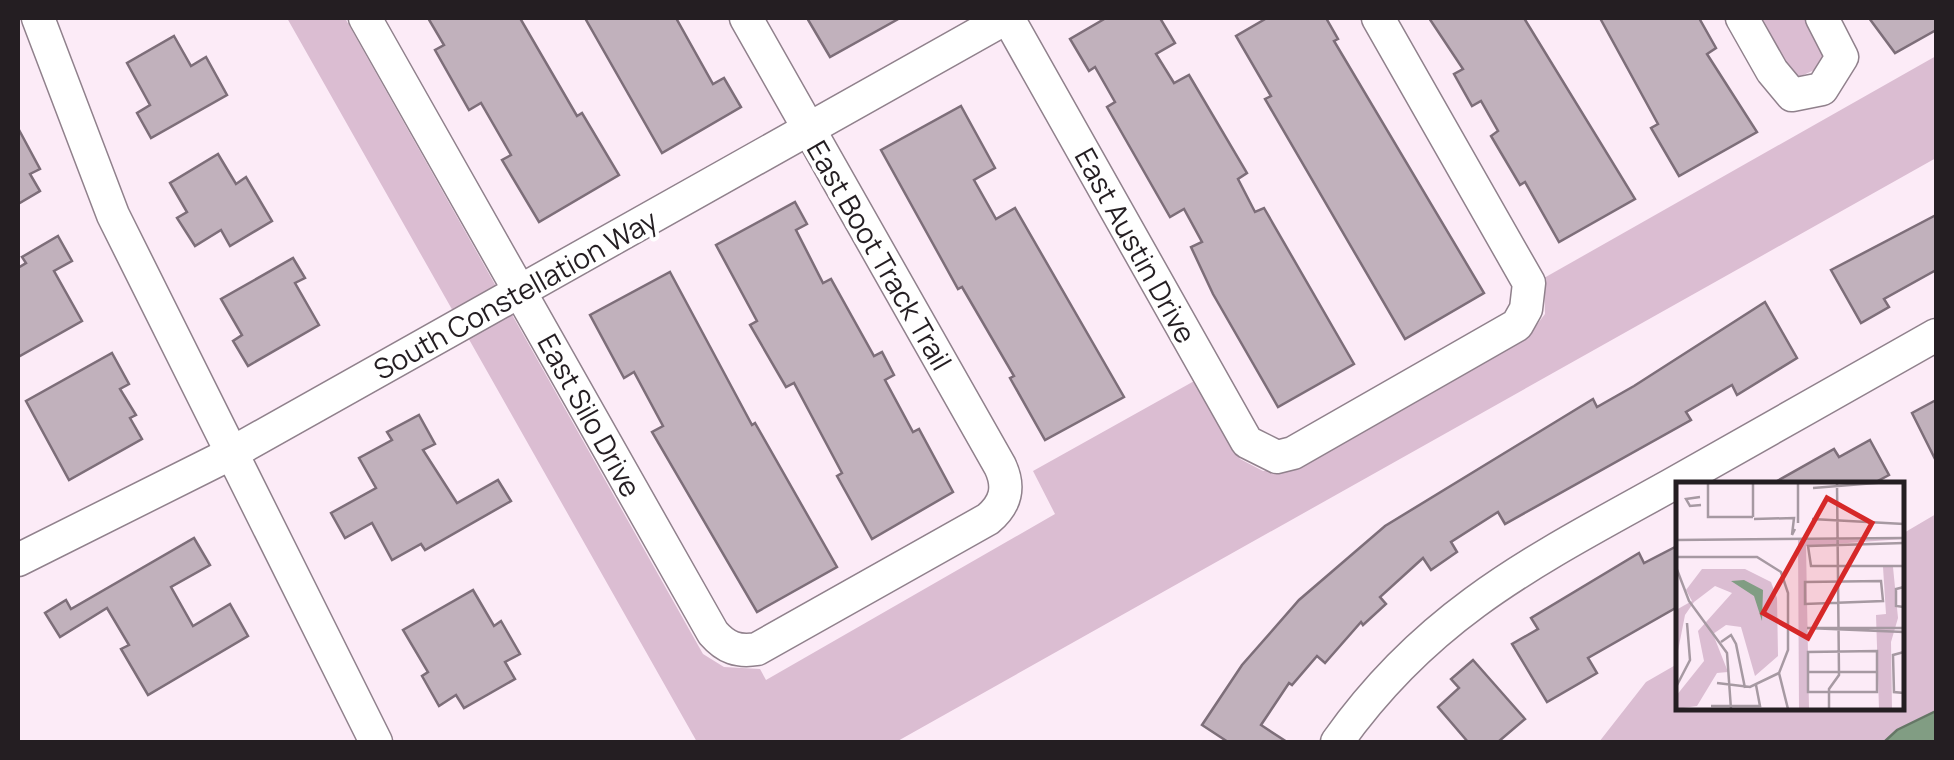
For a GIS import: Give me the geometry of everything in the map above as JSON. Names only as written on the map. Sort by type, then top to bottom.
[{"type":"street","points":[[38,18],[113,215],[376,742]]},
{"type":"street","name":"East Silo Drive","points":[[365,18],[713,633],[732,649]]},
{"type":"street","name":"East Boot Track Trail","points":[[732,649],[757,649],[971,528],[997,512],[1005,494],[1000,466],[746,18]]},
{"type":"street","name":"South Constellation Way","points":[[18,560],[230,454],[1007,18]]},
{"type":"street","name":"East Austin Drive","points":[[1007,18],[1247,442],[1277,457],[1292,454],[1518,324],[1526,309],[1528,283],[1378,18]]},
{"type":"street","points":[[1742,18],[1772,71],[1792,95],[1822,89],[1842,58],[1822,18]]},
{"type":"street","points":[[1338,742],[1386,679],[1420,644],[1505,577],[1936,336]]},
{"type":"shaded area","points":[[287,18],[345,18],[703,654],[724,667],[760,669],[766,680],[1055,514],[1033,471],[1196,380],[1240,459],[1263,471],[1295,470],[1526,339],[1545,314],[1544,278],[1936,56],[1936,158],[896,742],[697,742]]},
{"type":"shaded area","points":[[1756,18],[1805,18],[1824,56],[1821,67],[1799,77],[1785,69]]},
{"type":"shaded area","points":[[1936,514],[1936,742],[1599,742],[1646,682],[1676,665],[1676,710],[1904,710],[1904,533]]},
{"type":"shaded area","points":[[1936,711],[1936,742],[1884,742],[1897,730]]},
{"type":"building","points":[[428,18],[520,18],[577,116],[582,113],[619,175],[539,222],[502,160],[511,155],[481,103],[469,110],[435,50],[444,45]]},
{"type":"building","points":[[585,18],[676,18],[713,84],[724,78],[741,107],[662,153]]},
{"type":"building","points":[[807,18],[900,18],[830,57]]},
{"type":"building","points":[[1106,18],[1160,18],[1175,43],[1156,54],[1174,83],[1189,75],[1247,173],[1238,179],[1255,212],[1264,208],[1354,364],[1278,407],[1213,294],[1191,247],[1202,242],[1184,209],[1170,217],[1107,107],[1115,102],[1095,67],[1089,71],[1070,39]]},
{"type":"building","points":[[1267,18],[1326,18],[1338,39],[1334,41],[1484,293],[1405,339],[1265,99],[1271,96],[1236,36]]},
{"type":"building","points":[[1429,18],[1524,18],[1635,199],[1559,242],[1525,182],[1520,185],[1491,136],[1498,131],[1481,101],[1472,106],[1454,74],[1463,69]]},
{"type":"building","points":[[1600,18],[1699,18],[1716,48],[1707,54],[1757,132],[1679,176],[1651,128],[1658,124]]},
{"type":"building","points":[[1869,18],[1936,18],[1936,30],[1895,53]]},
{"type":"building","points":[[174,36],[191,66],[206,57],[227,95],[151,138],[137,113],[150,105],[127,63]]},
{"type":"building","points":[[961,106],[995,168],[974,180],[996,219],[1015,208],[1124,397],[1045,440],[1010,378],[1014,376],[962,287],[958,289],[881,150]]},
{"type":"building","points":[[18,128],[40,169],[30,174],[40,191],[18,204]]},
{"type":"building","points":[[218,154],[236,184],[246,177],[272,221],[230,246],[221,230],[195,246],[177,218],[187,212],[170,183]]},
{"type":"building","points":[[795,202],[807,224],[796,230],[823,283],[831,279],[874,356],[882,352],[894,375],[885,380],[913,432],[919,429],[953,492],[872,539],[837,476],[842,473],[794,383],[786,387],[750,325],[757,321],[716,245]]},
{"type":"building","points":[[1936,215],[1936,270],[1884,299],[1889,307],[1861,323],[1831,270]]},
{"type":"building","points":[[58,236],[72,261],[54,271],[82,321],[18,357],[18,268],[26,263],[22,257]]},
{"type":"building","points":[[293,258],[305,278],[295,283],[319,325],[248,366],[233,341],[242,335],[221,299]]},
{"type":"building","points":[[670,272],[752,425],[755,423],[837,567],[757,612],[652,432],[663,426],[634,372],[624,378],[590,315]]},
{"type":"building","points":[[1765,302],[1797,358],[1737,395],[1732,385],[1686,412],[1691,420],[1505,524],[1498,512],[1451,542],[1457,552],[1431,570],[1423,558],[1380,597],[1386,604],[1363,625],[1361,622],[1325,663],[1317,656],[1292,685],[1289,683],[1261,725],[1287,742],[1228,742],[1202,725],[1242,665],[1299,600],[1385,526],[1593,399],[1597,407],[1634,386]]},
{"type":"building","points":[[112,353],[129,384],[120,389],[136,415],[130,418],[142,439],[69,480],[26,401]]},
{"type":"building","points":[[1936,400],[1936,461],[1912,413]]},
{"type":"building","points":[[419,415],[435,444],[423,450],[457,503],[498,480],[511,501],[425,550],[421,544],[392,560],[372,523],[345,538],[331,513],[376,488],[359,458],[392,440],[387,432]]},
{"type":"building","points":[[1870,440],[1889,475],[1876,482],[1775,482],[1834,449],[1839,457]]},
{"type":"building","points":[[194,538],[210,565],[171,587],[193,626],[230,604],[248,636],[148,695],[121,649],[129,645],[107,608],[60,637],[45,613],[66,600],[71,609]]},
{"type":"building","points":[[1676,547],[1676,608],[1588,658],[1597,673],[1547,702],[1512,644],[1538,629],[1531,618],[1639,553],[1644,563]]},
{"type":"building","points":[[473,590],[494,626],[501,621],[520,654],[505,662],[515,679],[464,708],[456,695],[439,706],[422,676],[428,672],[403,630]]},
{"type":"building","points":[[1473,660],[1525,719],[1498,742],[1468,742],[1438,707],[1459,688],[1451,679]]}]
